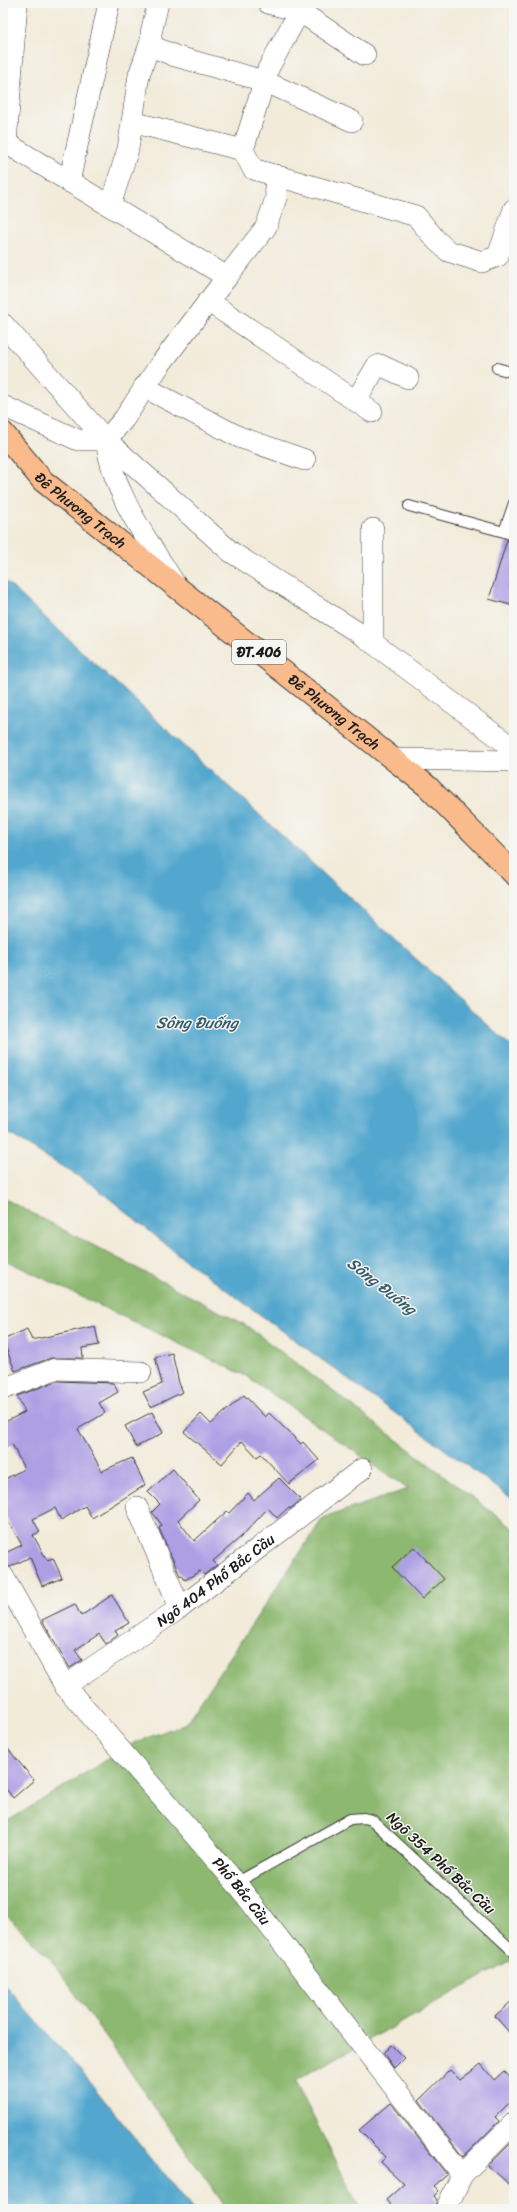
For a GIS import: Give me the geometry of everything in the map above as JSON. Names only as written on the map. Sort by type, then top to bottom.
[{"type":"main road","name":"Đê Phương Trạch","points":[[3,433],[43,481],[427,786],[514,874]]},
{"type":"street","points":[[17,3],[7,60],[6,143],[227,277]]},
{"type":"street","points":[[69,182],[109,3]]},
{"type":"street","points":[[110,206],[128,149],[139,75],[151,41],[151,33],[158,3]]},
{"type":"street","points":[[268,3],[301,7],[365,55]]},
{"type":"street","points":[[243,150],[268,69],[301,7]]},
{"type":"street","points":[[151,41],[156,48],[175,56],[264,81],[352,121]]},
{"type":"street","points":[[132,122],[243,150],[254,168],[416,216],[436,240],[448,251],[482,262],[498,256],[514,209]]},
{"type":"street","points":[[178,588],[135,521],[109,462],[106,440],[124,419],[144,387],[266,227],[276,198],[275,175]]},
{"type":"street","points":[[208,302],[364,406],[376,367],[380,364],[408,378]]},
{"type":"street","points":[[3,324],[106,440],[231,552],[373,643],[514,749]]},
{"type":"street","points":[[144,387],[239,437],[305,460]]},
{"type":"street","points":[[3,406],[78,440],[106,440]]},
{"type":"street","points":[[373,529],[373,643]]},
{"type":"street","points":[[394,759],[514,761]]},
{"type":"street","points":[[3,1390],[55,1369],[141,1372]]},
{"type":"street","name":"Ngõ 404 Phố Bắc Cầu","points":[[65,1686],[180,1608],[362,1469]]},
{"type":"street","points":[[137,1507],[180,1608]]},
{"type":"street","name":"Phố Bắc Cầu","points":[[3,1576],[65,1686],[236,1883],[462,2175]]},
{"type":"street","points":[[446,2209],[462,2175],[514,2123]]},
{"type":"lane","points":[[497,368],[514,373]]},
{"type":"lane","points":[[409,506],[509,534],[514,503]]},
{"type":"lane","name":"Ngõ 354 Phố Bắc Cầu","points":[[236,1883],[350,1819],[364,1818],[372,1820],[514,1952]]},
{"type":"green space","points":[[3,1198],[247,1326],[514,1529],[514,1959],[295,2081],[360,2209],[227,2209],[52,1961],[3,1912],[3,1824],[134,1743],[186,1723],[323,1518],[408,1489],[248,1377],[3,1259]]},
{"type":"water","name":"Sông Đuống","points":[[3,579],[514,1049],[514,1500],[184,1259],[94,1186],[3,1130]]},
{"type":"water","points":[[3,1983],[84,2075],[192,2209],[3,2209]]},
{"type":"building","points":[[507,540],[514,541],[514,606],[489,599]]},
{"type":"building","points":[[95,1326],[99,1345],[82,1348],[83,1358],[51,1358],[15,1371],[3,1340],[27,1329],[32,1340]]},
{"type":"building","points":[[172,1353],[179,1383],[183,1392],[151,1407],[143,1392],[162,1384],[155,1357]]},
{"type":"building","points":[[57,1381],[113,1383],[118,1392],[99,1403],[105,1413],[78,1429],[102,1471],[132,1458],[145,1485],[92,1518],[85,1506],[61,1520],[55,1508],[33,1519],[40,1532],[33,1535],[47,1560],[53,1558],[62,1578],[42,1586],[30,1557],[10,1567],[3,1564],[3,1554],[22,1545],[3,1513],[3,1480],[24,1469],[12,1444],[3,1449],[3,1423],[25,1412],[17,1396]]},
{"type":"building","points":[[244,1395],[265,1417],[269,1413],[301,1444],[303,1442],[319,1460],[289,1484],[261,1454],[257,1457],[242,1441],[222,1464],[184,1432],[201,1414],[211,1424]]},
{"type":"building","points":[[152,1412],[163,1433],[136,1447],[125,1426]]},
{"type":"building","points":[[173,1469],[199,1500],[178,1520],[194,1541],[227,1511],[229,1513],[248,1493],[254,1500],[279,1478],[301,1500],[290,1509],[289,1507],[277,1518],[268,1508],[242,1536],[213,1561],[217,1565],[204,1575],[200,1571],[185,1580],[182,1575],[180,1576],[159,1528],[162,1525],[152,1512],[160,1504],[148,1492]]},
{"type":"building","points":[[414,1547],[444,1579],[422,1599],[392,1567]]},
{"type":"building","points":[[112,1595],[129,1623],[115,1631],[118,1635],[106,1644],[99,1634],[75,1650],[82,1660],[70,1668],[42,1620],[75,1604],[81,1616]]},
{"type":"building","points":[[3,1743],[34,1780],[13,1798],[3,1785]]},
{"type":"building","points":[[514,1999],[514,2038],[495,2016]]},
{"type":"building","points":[[391,2045],[404,2058],[394,2068],[383,2053]]},
{"type":"building","points":[[481,2064],[494,2080],[504,2071],[514,2082],[514,2098],[495,2117],[499,2121],[463,2157],[419,2100],[450,2070],[460,2080]]},
{"type":"building","points":[[391,2103],[447,2175],[434,2186],[439,2191],[434,2196],[437,2200],[434,2209],[394,2209],[386,2200],[404,2184],[381,2162],[386,2157],[359,2130]]},
{"type":"building","points":[[514,2140],[514,2188],[488,2166]]}]
